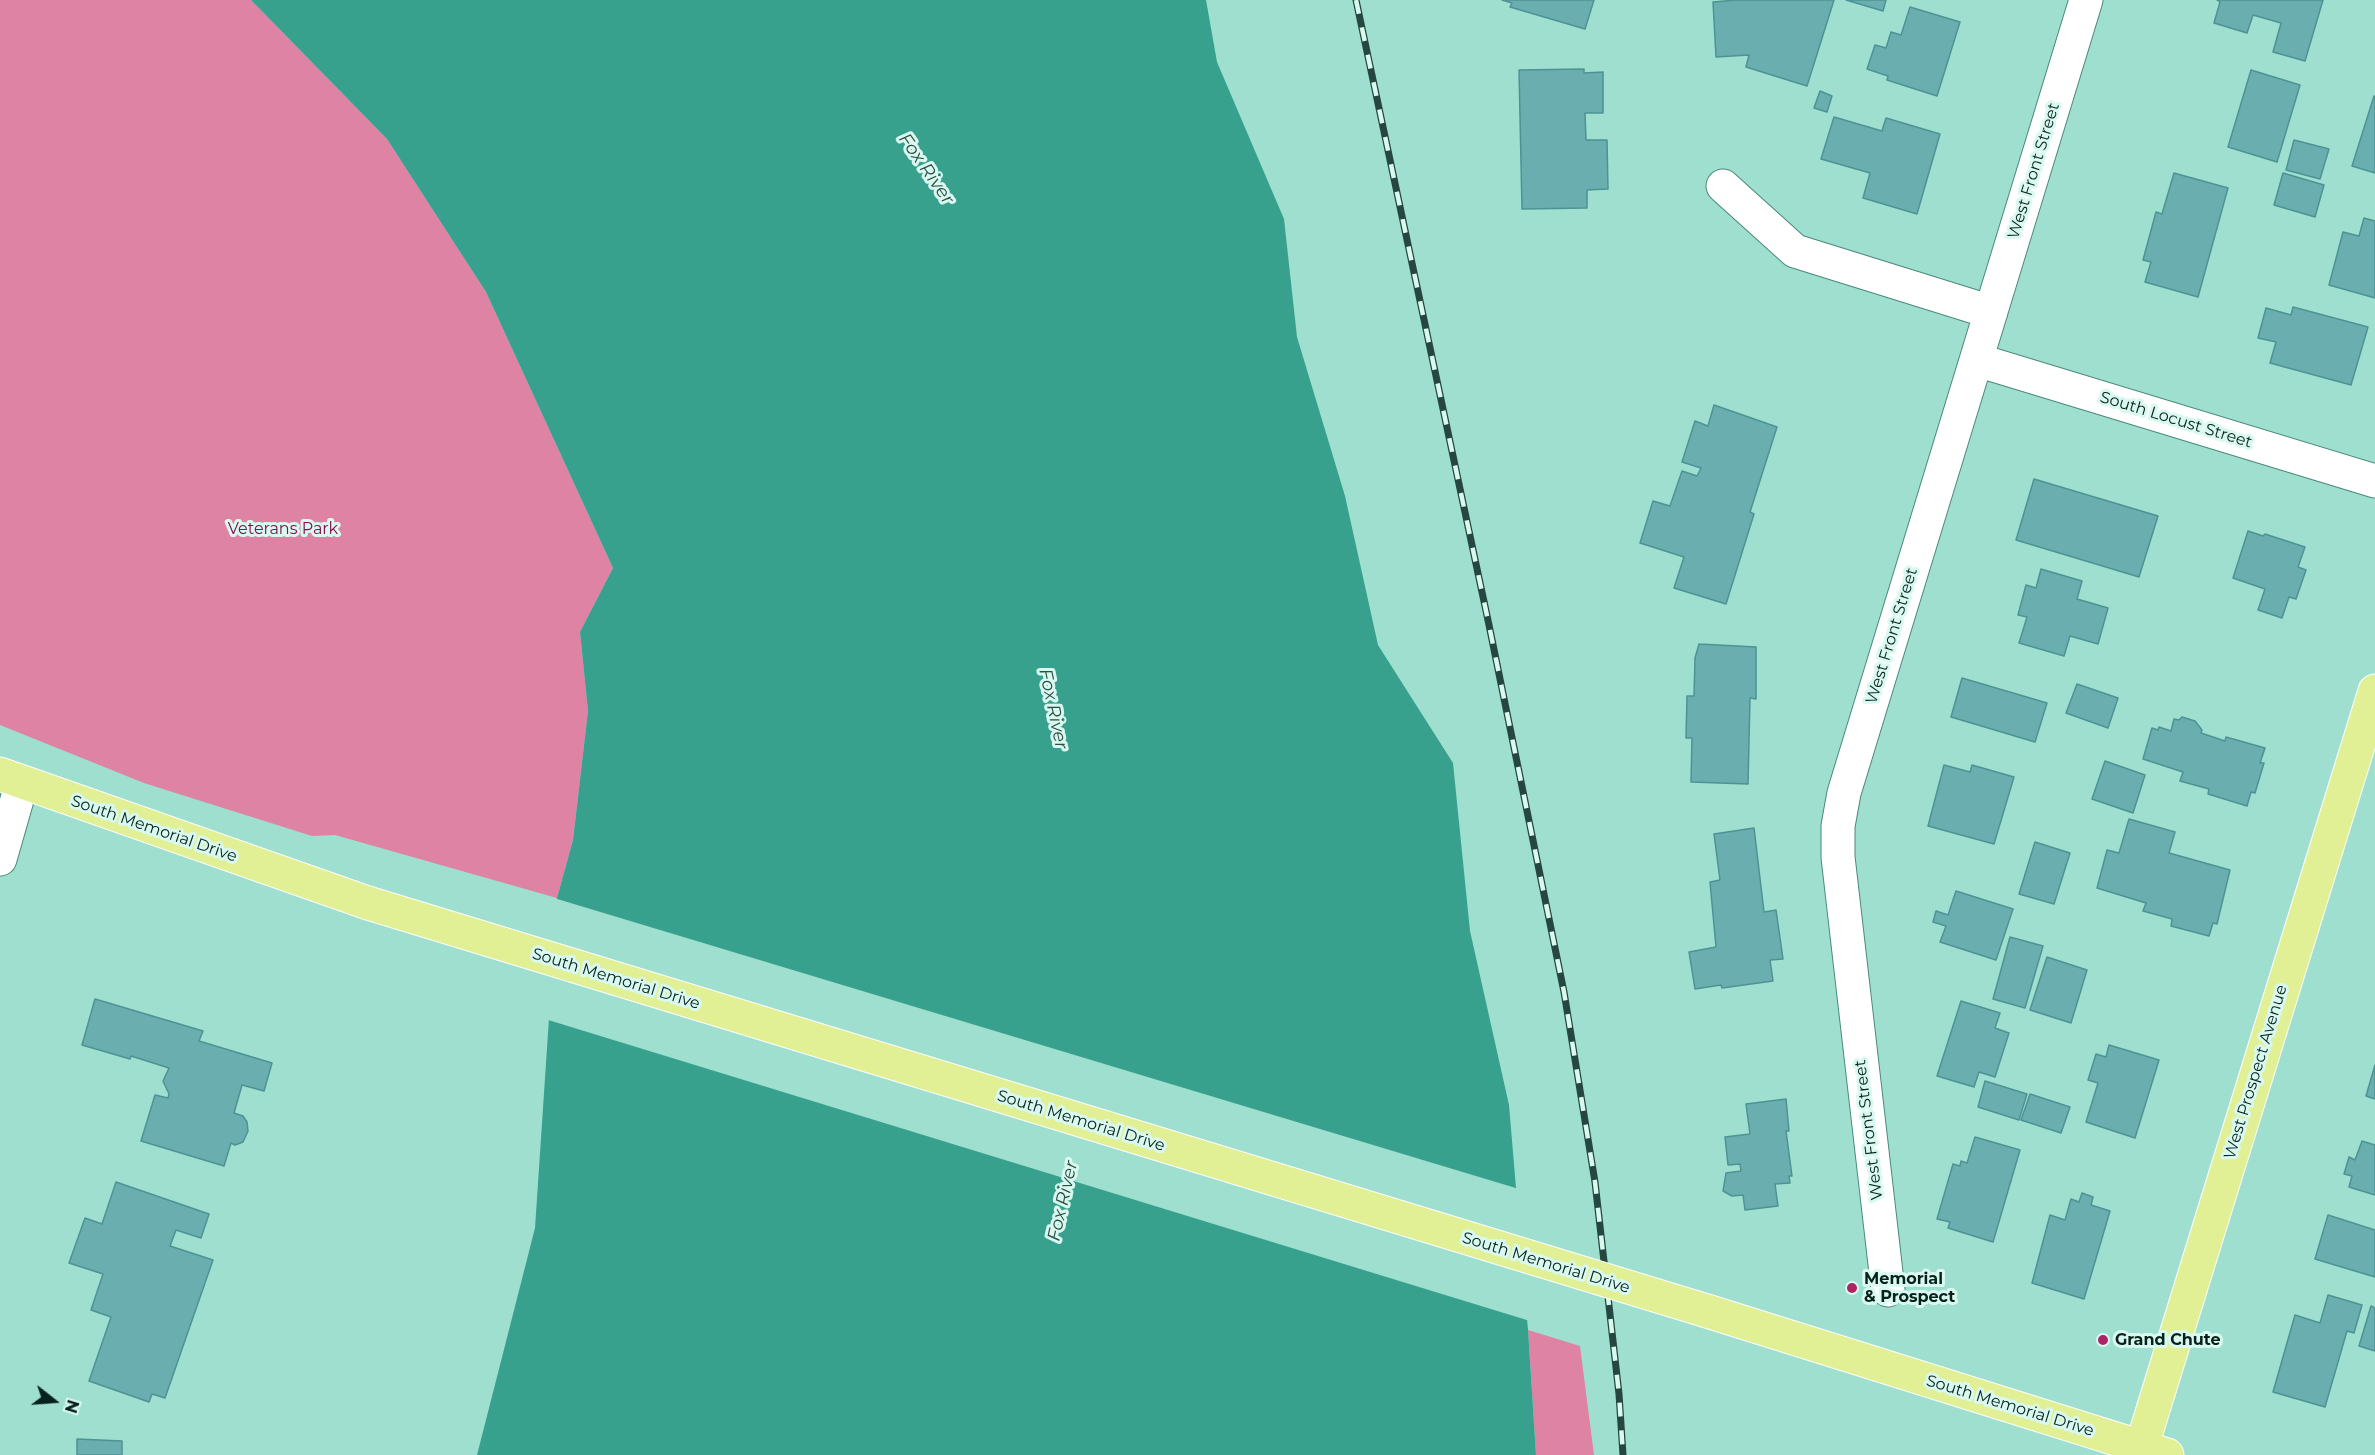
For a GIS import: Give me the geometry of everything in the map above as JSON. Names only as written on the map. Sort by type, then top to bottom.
[{"type":"main road","name":"West Prospect Avenue","points":[[2149,1452],[2375,691]]},
{"type":"main road","name":"South Memorial Drive","points":[[11,778],[368,903],[1707,1311],[2149,1452]]},
{"type":"street","name":"West Front Street","points":[[1888,1290],[1838,857],[1838,826],[1844,793],[2086,0]]},
{"type":"street","points":[[1723,186],[1794,251],[1991,312]]},
{"type":"street","name":"South Locust Street","points":[[1977,360],[2375,481]]},
{"type":"street","points":[[0,859],[11,778]]},
{"type":"green space","name":"Veterans Park","points":[[0,0],[251,0],[387,139],[486,292],[613,568],[580,632],[588,711],[573,840],[557,898],[335,835],[312,836],[144,783],[0,725]]},
{"type":"green space","points":[[1528,1330],[1580,1346],[1594,1455],[1536,1455]]},
{"type":"water","name":"Fox River","points":[[251,0],[1206,0],[1217,62],[1284,219],[1297,337],[1345,496],[1378,645],[1453,763],[1470,931],[1509,1105],[1536,1455],[477,1455],[535,1228],[557,898],[573,840],[588,711],[580,632],[613,568],[486,292],[387,139]]},
{"type":"pier","points":[[554,898],[1519,1189],[1530,1321],[545,1019]]},
{"type":"building","points":[[1502,0],[1594,0],[1585,29],[1510,7],[1512,3]]},
{"type":"building","points":[[1834,0],[1807,86],[1746,67],[1749,55],[1716,57],[1713,2]]},
{"type":"building","points":[[1846,0],[1886,0],[1883,11]]},
{"type":"building","points":[[2217,0],[2323,0],[2305,61],[2273,52],[2281,23],[2253,15],[2247,33],[2214,23],[2220,2]]},
{"type":"building","points":[[1910,7],[1960,22],[1937,96],[1887,80],[1888,76],[1867,69],[1875,45],[1886,48],[1891,32],[1901,35]]},
{"type":"building","points":[[1584,69],[1584,73],[1603,72],[1603,113],[1585,113],[1586,140],[1607,140],[1608,189],[1587,190],[1587,208],[1522,209],[1519,70]]},
{"type":"building","points":[[2251,70],[2300,85],[2277,162],[2228,147]]},
{"type":"building","points":[[1820,91],[1832,96],[1827,112],[1814,108]]},
{"type":"building","points":[[2375,96],[2375,173],[2352,166]]},
{"type":"building","points":[[1834,117],[1882,131],[1886,118],[1940,134],[1917,214],[1863,198],[1870,173],[1821,159]]},
{"type":"building","points":[[2294,140],[2329,149],[2320,179],[2286,170]]},
{"type":"building","points":[[2174,173],[2228,188],[2198,297],[2145,282],[2151,262],[2143,260],[2156,212],[2162,214]]},
{"type":"building","points":[[2283,173],[2324,185],[2315,217],[2274,205]]},
{"type":"building","points":[[2364,218],[2375,221],[2375,298],[2329,285],[2343,232],[2359,236]]},
{"type":"building","points":[[2293,307],[2368,327],[2351,385],[2270,363],[2276,342],[2258,338],[2266,308],[2291,315]]},
{"type":"building","points":[[1714,405],[1777,427],[1750,512],[1754,514],[1726,604],[1674,588],[1684,557],[1640,543],[1653,501],[1670,506],[1682,471],[1697,476],[1701,468],[1682,462],[1695,421],[1708,426]]},
{"type":"building","points":[[2034,479],[2158,516],[2139,577],[2016,540]]},
{"type":"building","points":[[2248,531],[2305,547],[2298,567],[2306,570],[2296,599],[2289,597],[2282,618],[2258,610],[2265,589],[2233,578]]},
{"type":"building","points":[[2041,569],[2082,581],[2077,599],[2108,608],[2098,644],[2070,636],[2064,656],[2019,643],[2027,617],[2018,615],[2026,585],[2036,588]]},
{"type":"building","points":[[1699,644],[1756,647],[1756,699],[1750,698],[1748,784],[1691,782],[1692,738],[1686,738],[1687,696],[1694,696],[1695,658]]},
{"type":"building","points":[[1962,678],[2047,703],[2035,742],[1951,717]]},
{"type":"building","points":[[2077,684],[2118,698],[2108,728],[2066,713]]},
{"type":"building","points":[[2182,717],[2195,721],[2202,730],[2201,733],[2225,741],[2226,737],[2265,748],[2260,763],[2264,763],[2255,793],[2251,792],[2247,806],[2208,794],[2209,789],[2180,781],[2183,772],[2143,759],[2152,728],[2158,730],[2159,727],[2171,731],[2174,719],[2179,720]]},
{"type":"building","points":[[2105,761],[2145,775],[2133,813],[2092,799]]},
{"type":"building","points":[[1944,765],[1970,772],[1972,765],[2014,777],[1994,844],[1928,826]]},
{"type":"building","points":[[2129,819],[2175,832],[2169,853],[2230,870],[2217,924],[2213,923],[2209,936],[2171,926],[2172,919],[2143,911],[2146,903],[2097,888],[2107,850],[2119,853]]},
{"type":"building","points":[[1754,828],[1764,912],[1776,910],[1783,959],[1770,960],[1773,981],[1695,989],[1689,952],[1716,947],[1710,882],[1720,880],[1714,834]]},
{"type":"building","points":[[2035,842],[2070,853],[2054,904],[2019,894]]},
{"type":"building","points":[[1956,891],[2013,909],[1996,960],[1940,942],[1946,926],[1933,922],[1936,911],[1948,915]]},
{"type":"building","points":[[2010,937],[2043,946],[2025,1008],[1993,999]]},
{"type":"building","points":[[2047,957],[2087,970],[2071,1023],[2030,1010]]},
{"type":"building","points":[[95,999],[203,1031],[199,1041],[272,1063],[264,1091],[242,1085],[234,1113],[243,1116],[247,1122],[248,1131],[243,1142],[235,1145],[231,1143],[224,1166],[141,1141],[155,1095],[168,1098],[169,1094],[163,1081],[169,1068],[131,1056],[130,1059],[82,1045]]},
{"type":"building","points":[[1961,1001],[2000,1013],[1995,1028],[2009,1033],[1995,1077],[1979,1072],[1974,1087],[1937,1076]]},
{"type":"building","points":[[2109,1045],[2159,1060],[2135,1138],[2086,1122],[2098,1083],[2088,1080],[2096,1054],[2106,1057]]},
{"type":"building","points":[[2375,1065],[2375,1099],[2366,1096]]},
{"type":"building","points":[[1985,1081],[2027,1094],[2019,1120],[1978,1107]]},
{"type":"building","points":[[2030,1094],[2070,1107],[2061,1133],[2021,1120]]},
{"type":"building","points":[[1786,1099],[1789,1131],[1786,1131],[1792,1176],[1789,1176],[1790,1183],[1775,1184],[1778,1206],[1745,1210],[1743,1195],[1732,1196],[1723,1191],[1726,1173],[1741,1171],[1740,1164],[1728,1165],[1725,1137],[1750,1134],[1746,1104]]},
{"type":"building","points":[[1975,1137],[2020,1150],[1993,1242],[1948,1228],[1950,1222],[1937,1219],[1953,1164],[1960,1166],[1961,1161],[1967,1163]]},
{"type":"building","points":[[2362,1141],[2375,1145],[2375,1195],[2349,1187],[2352,1176],[2344,1174],[2349,1157],[2355,1160]]},
{"type":"building","points":[[116,1182],[209,1214],[201,1238],[176,1230],[170,1246],[213,1260],[165,1398],[152,1394],[149,1402],[89,1381],[111,1317],[91,1310],[103,1274],[69,1263],[85,1218],[102,1224]]},
{"type":"building","points":[[2082,1193],[2093,1197],[2091,1205],[2110,1211],[2084,1299],[2032,1283],[2050,1215],[2065,1220],[2071,1199],[2079,1202]]},
{"type":"building","points":[[2328,1215],[2375,1230],[2375,1277],[2315,1259]]},
{"type":"building","points":[[2328,1295],[2362,1305],[2354,1333],[2347,1331],[2325,1407],[2273,1392],[2295,1315],[2320,1323]]},
{"type":"building","points":[[2371,1306],[2375,1308],[2375,1351],[2359,1346]]},
{"type":"building","points":[[77,1439],[122,1441],[122,1455],[77,1455]]},
{"type":"railway","points":[[1356,0],[1489,625],[1564,992],[1595,1182],[1619,1394],[1623,1455]]},
{"type":"place","name":"Memorial & Prospect","points":[[1852,1288]]},
{"type":"place","name":"Grand Chute","points":[[2103,1340]]}]
